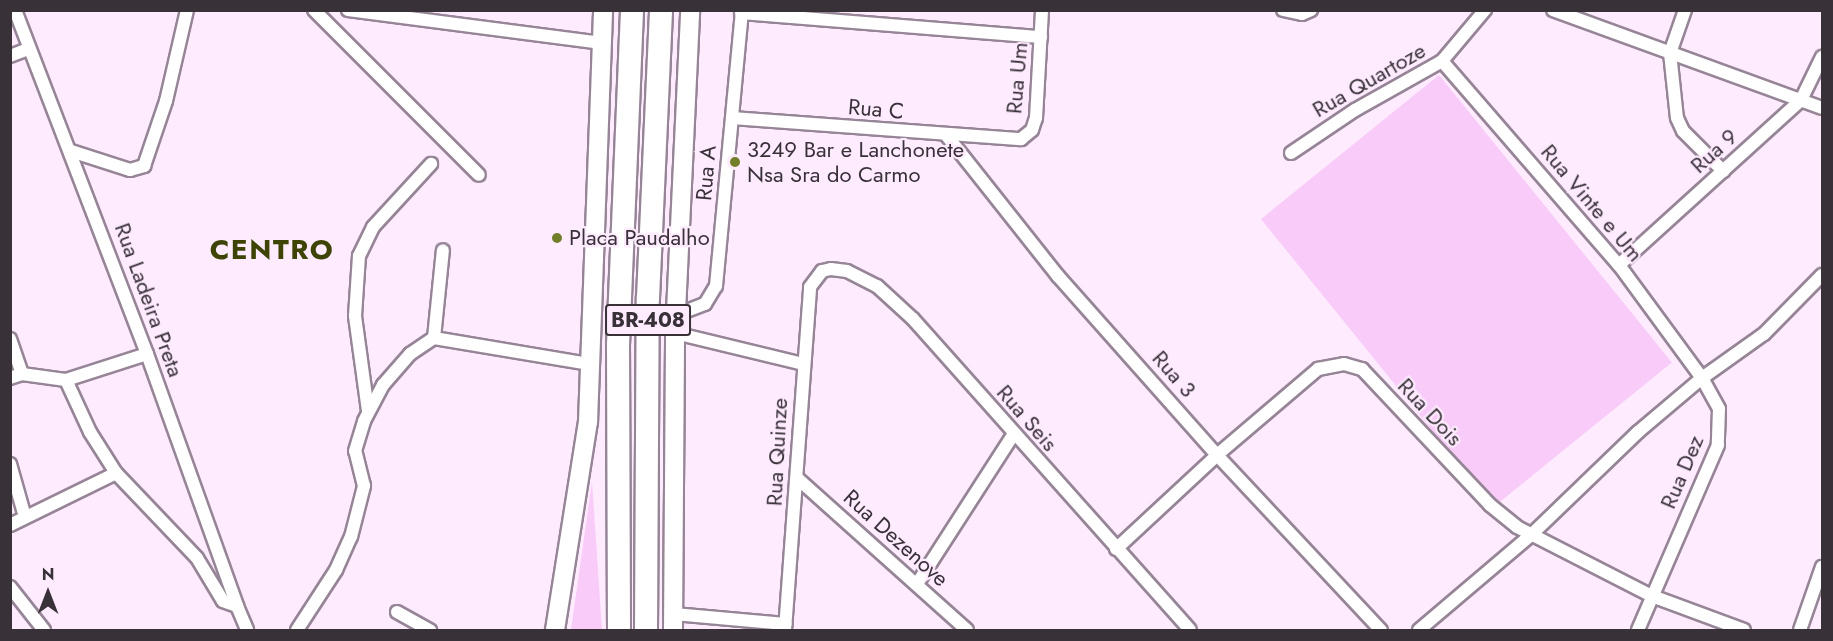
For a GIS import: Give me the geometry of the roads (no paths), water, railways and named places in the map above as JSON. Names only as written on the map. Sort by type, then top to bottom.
[{"type":"highway","name":"BR-408","points":[[619,630],[618,345],[632,10]]},
{"type":"highway","name":"BR-408","points":[[646,630],[648,298],[662,10]]},
{"type":"main road","points":[[555,630],[584,454],[590,364],[603,10]]},
{"type":"main road","points":[[673,622],[676,324],[690,10]]},
{"type":"street","name":"Rua Ladeira Preta","points":[[15,10],[28,49],[71,151],[147,354],[247,630]]},
{"type":"street","points":[[71,151],[130,170],[144,166],[166,101],[187,10]]},
{"type":"street","points":[[314,10],[479,175]]},
{"type":"street","name":"Rua Um","points":[[1017,140],[1028,135],[1034,125],[1042,10]]},
{"type":"street","points":[[1283,10],[1306,12]]},
{"type":"street","name":"Rua Quartoze","points":[[1291,153],[1355,110],[1442,62],[1485,10]]},
{"type":"street","points":[[1553,10],[1822,108]]},
{"type":"street","points":[[1685,10],[1670,53],[1679,125],[1723,171]]},
{"type":"street","points":[[352,11],[602,43]]},
{"type":"street","points":[[742,12],[1041,37]]},
{"type":"street","name":"Rua A","points":[[676,324],[705,304],[716,286],[742,12]]},
{"type":"street","points":[[10,56],[28,49]]},
{"type":"street","name":"Rua 9","points":[[1619,265],[1801,100],[1822,57]]},
{"type":"street","name":"Rua Vinte e Um","points":[[1442,62],[1619,265],[1702,378]]},
{"type":"street","name":"Rua C","points":[[732,118],[1017,140]]},
{"type":"street","name":"Rua 3","points":[[947,136],[1058,276],[1217,454],[1381,630]]},
{"type":"street","points":[[368,411],[355,316],[358,256],[373,227],[431,164]]},
{"type":"street","points":[[297,630],[336,570],[351,537],[364,486],[356,443],[368,411],[394,370],[434,338],[443,250]]},
{"type":"street","name":"Rua Seis","points":[[814,278],[831,269],[847,271],[878,286],[913,319],[1013,435],[1190,630]]},
{"type":"street","points":[[1419,630],[1531,535],[1582,483],[1702,378],[1757,340],[1822,275]]},
{"type":"street","name":"Rua Quinze","points":[[785,627],[803,364],[814,278]]},
{"type":"street","points":[[676,324],[803,364]]},
{"type":"street","points":[[434,338],[590,364]]},
{"type":"street","points":[[10,339],[16,376],[66,380],[147,354]]},
{"type":"street","name":"Rua Dois","points":[[1116,549],[1217,454],[1318,369],[1335,364],[1353,366],[1362,369],[1490,505],[1531,535],[1652,596],[1744,630]]},
{"type":"street","name":"Rua Dez","points":[[1638,630],[1718,445],[1719,409],[1702,378]]},
{"type":"street","name":"Rua Ladeira Preta","points":[[66,380],[90,432],[116,473],[191,551],[223,601],[237,606]]},
{"type":"street","points":[[917,584],[1013,435]]},
{"type":"street","points":[[10,464],[25,517]]},
{"type":"street","points":[[10,525],[116,473]]},
{"type":"street","name":"Rua Dezenove","points":[[797,478],[967,630]]},
{"type":"street","points":[[1800,630],[1822,567]]},
{"type":"street","points":[[10,587],[45,630]]},
{"type":"street","points":[[397,612],[430,630]]},
{"type":"street","points":[[673,622],[785,627]]},
{"type":"place","name":"3249 Bar e Lanchonete Nsa Sra do Carmo","points":[[735,162]]},
{"type":"place","name":"Placa Paudalho","points":[[557,238]]},
{"type":"district","name":"CENTRO","points":[[272,250]]}]
